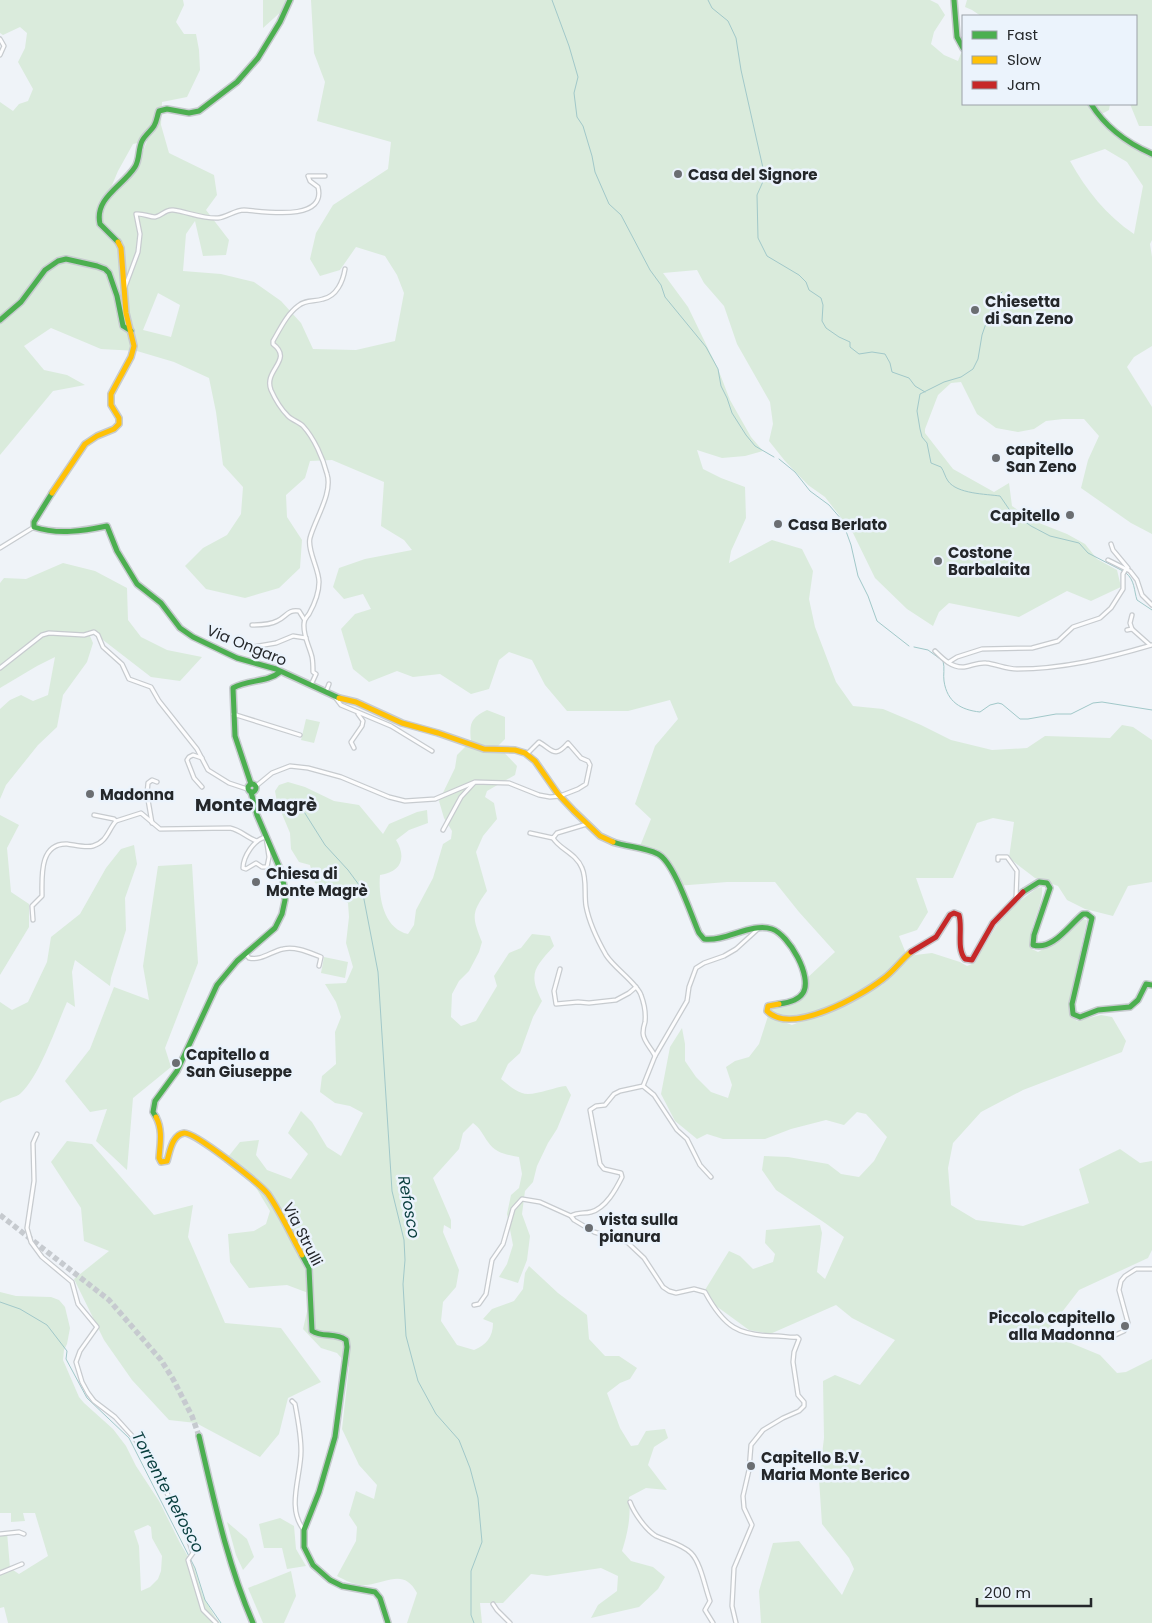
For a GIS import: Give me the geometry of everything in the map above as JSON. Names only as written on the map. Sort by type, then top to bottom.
[{"type":"main road","points":[[34,527],[34,522],[85,444],[120,424],[119,418],[111,405],[111,394],[133,350],[131,331],[126,313],[120,242],[100,226],[98,218],[103,203],[135,165],[139,157],[141,144],[155,125],[159,111],[167,109],[189,113],[199,111],[237,82],[258,58],[290,0]]},
{"type":"main road","points":[[954,0],[957,12],[956,30],[962,47]]},
{"type":"main road","points":[[1092,105],[1098,115],[1118,135],[1152,154]]},
{"type":"main road","points":[[0,320],[21,303],[41,272],[49,265],[66,259],[102,268],[108,272],[115,291],[123,326],[131,331]]},
{"type":"main road","name":"Via Ongaro","points":[[34,527],[82,531],[107,526],[118,551],[137,584],[165,608],[180,628],[202,642],[237,658],[280,672],[335,697],[356,702],[402,723],[491,751],[514,750],[528,754]]},
{"type":"main road","points":[[246,954],[279,922],[284,908],[283,882],[279,864],[252,801],[245,763],[235,737],[233,688],[246,682],[276,676],[280,672]]},
{"type":"main road","points":[[528,754],[560,796],[598,834],[612,842],[653,852],[663,857],[704,939],[711,940],[766,928],[773,929],[787,940],[801,964],[805,989],[792,1002],[768,1006],[767,1011],[770,1014],[781,1018],[805,1018],[874,986],[913,952],[933,940],[950,915],[954,913],[959,915],[961,921],[963,957],[966,960],[972,960],[994,922],[1015,900],[1036,883],[1043,881],[1050,888],[1033,945],[1036,947],[1046,945],[1058,937],[1083,914],[1091,916],[1092,921],[1072,1004],[1073,1014],[1080,1017],[1098,1010],[1130,1007],[1138,1000],[1146,984],[1152,985]]},
{"type":"main road","name":"Via Strulli","points":[[246,954],[228,971],[217,985],[177,1071],[153,1105],[153,1112],[161,1127],[159,1158],[163,1162],[168,1160],[175,1138],[183,1133],[190,1133],[215,1150],[270,1196],[309,1268],[312,1330],[319,1335],[338,1335],[346,1340],[347,1347],[335,1437],[319,1492],[304,1530]]},
{"type":"main road","points":[[198,1436],[228,1558],[241,1598],[253,1623]]},
{"type":"main road","points":[[304,1530],[304,1546],[317,1569],[330,1580],[342,1586],[375,1592],[380,1598],[388,1623]]},
{"type":"street","points":[[0,39],[4,46],[0,55]]},
{"type":"street","points":[[125,287],[138,252],[140,234],[137,213],[154,217],[171,210],[217,218],[241,210],[274,214],[293,212],[308,208],[318,196],[318,187],[310,181],[308,176],[325,176]]},
{"type":"street","points":[[311,685],[316,674],[313,672],[313,659],[304,632],[305,620],[316,599],[319,580],[309,540],[329,487],[329,480],[320,456],[308,433],[302,425],[288,416],[281,408],[270,388],[270,378],[281,357],[280,351],[273,344],[273,340],[299,304],[305,301],[325,299],[337,290],[344,276],[345,269]]},
{"type":"street","points":[[0,548],[34,527]]},
{"type":"street","points":[[949,662],[957,657],[982,649],[1032,648],[1048,645],[1062,638],[1073,627],[1100,618],[1111,608],[1122,589],[1126,571],[1111,544]]},
{"type":"street","points":[[1108,560],[1137,580],[1142,596],[1152,605]]},
{"type":"street","points":[[252,625],[264,625],[278,621],[294,610],[299,611],[305,620]]},
{"type":"street","points":[[1132,614],[1129,629],[1151,645]]},
{"type":"street","points":[[0,668],[42,635],[49,633],[84,635],[94,632],[98,635],[103,647],[122,664],[130,679],[151,687],[159,702],[188,736],[203,758],[208,770],[229,783],[251,788],[272,773],[290,766],[308,768],[342,777],[389,797],[405,801],[435,799],[475,782],[509,783],[539,795],[560,796]]},
{"type":"street","points":[[252,647],[276,643],[293,636],[306,638]]},
{"type":"street","points":[[935,651],[945,661],[959,666],[965,667],[978,663],[1016,669],[1053,667],[1107,657],[1151,645]]},
{"type":"street","points":[[326,692],[329,684]]},
{"type":"street","points":[[335,697],[341,705],[391,726],[432,752]]},
{"type":"street","points":[[354,748],[350,742],[362,726],[363,721],[356,712]]},
{"type":"street","points":[[233,714],[300,735]]},
{"type":"street","name":"Via Ongaro","points":[[528,754],[539,742],[549,751],[562,750],[568,743],[581,758],[588,761],[590,765],[584,786],[560,796]]},
{"type":"street","points":[[202,787],[191,772],[188,757],[193,754],[203,758]]},
{"type":"street","points":[[152,824],[148,784],[152,780],[157,782]]},
{"type":"street","points":[[443,830],[461,797],[475,782]]},
{"type":"street","points":[[33,920],[32,906],[42,896],[42,870],[46,857],[53,848],[63,844],[95,845],[108,836],[116,821],[141,813],[152,824],[163,830],[234,829],[253,840],[266,837],[269,866],[266,868],[256,863],[246,869],[243,868],[243,864],[257,840]]},
{"type":"street","points":[[94,815],[116,821]]},
{"type":"street","points":[[553,838],[558,833],[588,824]]},
{"type":"street","points":[[530,833],[553,838],[555,842],[573,855],[582,866],[587,908],[594,931],[613,964],[636,987],[641,995],[645,1014],[644,1038],[655,1056]]},
{"type":"street","points":[[998,860],[998,857],[1007,858],[1017,871],[1015,900]]},
{"type":"street","points":[[643,1086],[655,1056],[687,1002],[689,988],[696,968],[730,953],[758,929]]},
{"type":"street","points":[[246,954],[250,958],[255,959],[284,949],[295,948],[321,956],[319,966]]},
{"type":"street","points":[[560,969],[554,990],[556,1004],[594,1003],[616,1000],[636,987]]},
{"type":"street","points":[[643,1086],[654,1095],[677,1130],[687,1139],[700,1165],[711,1177]]},
{"type":"street","points":[[572,1216],[590,1212],[607,1201],[622,1177],[621,1173],[604,1169],[600,1164],[590,1110],[596,1106],[605,1105],[614,1094],[620,1091],[643,1086]]},
{"type":"street","points":[[38,1134],[33,1143],[34,1181],[27,1228],[31,1242],[42,1257],[72,1282],[78,1304],[97,1327],[80,1350],[76,1362],[82,1382],[94,1401],[115,1417],[135,1439],[157,1472],[186,1533],[193,1553],[188,1560],[203,1610],[216,1623]]},
{"type":"street","points":[[474,1305],[479,1304],[486,1294],[492,1260],[503,1244],[513,1209],[522,1199],[540,1202],[572,1216],[574,1220],[594,1232],[627,1242],[644,1258],[663,1287],[676,1293],[694,1289],[705,1292],[717,1312],[731,1326],[754,1335],[797,1337],[799,1339],[794,1352],[793,1362],[798,1395],[804,1402],[804,1406],[800,1411],[783,1418],[763,1430],[751,1445],[743,1503],[752,1524],[734,1568],[732,1606],[736,1623]]},
{"type":"street","points":[[1109,1338],[1124,1331],[1128,1322],[1119,1290],[1120,1281],[1136,1269],[1152,1269]]},
{"type":"street","points":[[292,1400],[297,1412],[301,1451],[295,1500],[297,1522],[304,1530]]},
{"type":"street","points":[[630,1502],[656,1536],[689,1551],[696,1559],[710,1601],[705,1610],[714,1623]]},
{"type":"street","points":[[0,1534],[19,1532],[24,1534]]},
{"type":"street","points":[[0,1573],[22,1564]]},
{"type":"street","points":[[493,1604],[496,1610],[510,1623]]},
{"type":"green space","points":[[0,0],[183,0],[184,5],[176,22],[184,34],[196,34],[200,70],[187,97],[162,102],[161,125],[169,153],[214,175],[217,195],[206,210],[229,240],[226,255],[203,256],[195,221],[186,234],[183,271],[221,274],[254,282],[281,301],[301,323],[313,349],[356,350],[395,341],[404,293],[397,275],[385,256],[356,247],[340,270],[320,276],[310,259],[316,233],[333,205],[388,169],[391,142],[317,121],[325,82],[314,53],[311,0],[930,0],[938,4],[945,15],[934,32],[931,44],[944,55],[958,61],[962,51],[962,105],[1110,105],[1109,110],[1098,116],[1103,122],[1121,139],[1148,157],[1152,153],[1152,240],[1150,244],[1152,257],[1152,346],[1134,357],[1127,367],[1152,407],[1152,534],[1131,523],[1081,488],[1088,460],[1099,436],[1084,419],[1046,421],[1034,429],[1018,432],[996,428],[977,414],[961,382],[951,383],[938,395],[925,429],[925,433],[953,469],[994,492],[1009,483],[1012,506],[1034,521],[1067,534],[1085,544],[1097,559],[1117,570],[1121,587],[1091,601],[1067,591],[1019,617],[949,603],[939,612],[933,626],[907,609],[875,578],[853,533],[825,497],[808,485],[769,441],[773,424],[770,402],[737,344],[724,306],[704,283],[697,270],[663,273],[688,307],[718,369],[730,400],[751,437],[763,451],[745,456],[722,458],[697,450],[703,469],[745,487],[746,518],[731,551],[729,563],[772,540],[802,549],[813,571],[809,599],[815,627],[836,682],[853,706],[883,709],[951,740],[992,750],[1027,748],[1045,736],[1110,738],[1122,725],[1133,727],[1152,740],[1152,882],[1128,886],[1113,916],[1085,909],[1067,900],[1058,886],[1035,878],[1009,858],[1014,822],[993,818],[977,823],[953,878],[916,878],[928,912],[917,930],[899,936],[907,956],[932,953],[967,966],[974,963],[999,922],[1012,907],[1037,888],[1042,887],[1042,895],[1031,933],[1032,949],[1038,952],[1045,949],[1082,919],[1087,920],[1074,980],[1070,1013],[1077,1021],[1101,1015],[1112,1017],[1126,1041],[1122,1052],[1023,1090],[981,1112],[953,1143],[948,1168],[951,1205],[976,1220],[1023,1226],[1089,1203],[1079,1169],[1120,1149],[1140,1163],[1152,1161],[1152,1250],[1148,1258],[1079,1290],[1049,1329],[1066,1341],[1100,1355],[1117,1373],[1126,1372],[1152,1359],[1152,1623],[761,1623],[759,1591],[773,1543],[799,1541],[842,1595],[854,1569],[849,1558],[822,1524],[819,1479],[824,1438],[823,1381],[835,1375],[860,1385],[895,1340],[852,1318],[836,1305],[770,1334],[749,1330],[712,1303],[705,1290],[729,1251],[740,1256],[753,1269],[773,1262],[775,1254],[765,1243],[766,1230],[820,1225],[822,1233],[817,1272],[825,1279],[844,1237],[776,1190],[762,1170],[764,1156],[788,1157],[828,1164],[841,1174],[859,1177],[874,1161],[887,1137],[866,1114],[857,1112],[844,1125],[826,1120],[791,1129],[765,1139],[723,1139],[707,1134],[697,1139],[675,1121],[661,1094],[670,1047],[682,1028],[685,1044],[685,1061],[696,1077],[711,1092],[728,1098],[732,1085],[726,1067],[735,1061],[749,1057],[759,1044],[768,1016],[792,1025],[841,1006],[882,985],[901,963],[886,977],[856,994],[805,1018],[781,1018],[771,1013],[769,1009],[771,1005],[786,1004],[800,996],[805,980],[835,952],[775,882],[727,882],[676,886],[663,861],[654,855],[638,851],[651,819],[635,804],[655,746],[678,719],[670,700],[628,711],[567,711],[545,685],[532,660],[509,652],[499,660],[489,689],[471,694],[440,674],[413,677],[397,671],[369,682],[353,669],[341,629],[355,614],[371,609],[363,594],[344,599],[333,587],[339,568],[365,559],[412,550],[404,540],[381,526],[384,482],[332,460],[310,461],[305,478],[286,495],[287,517],[302,540],[300,568],[279,588],[245,598],[206,589],[185,566],[203,548],[227,535],[241,514],[243,487],[223,465],[216,412],[209,378],[174,362],[137,351],[101,349],[51,328],[24,346],[44,370],[67,375],[85,385],[53,391],[0,455],[0,102],[13,111],[19,104],[28,101],[33,89],[18,62],[25,48],[27,33],[20,27],[3,35],[0,33]],"holes":[[[147,141],[127,179],[107,197],[118,171],[133,144]],[[1105,149],[1127,162],[1143,186],[1134,234],[1098,202],[1070,161]],[[158,293],[180,305],[171,337],[143,330]]]},
{"type":"green space","points":[[263,0],[294,0],[263,28]]},
{"type":"green space","points":[[967,0],[1152,0],[1152,126],[1139,126],[1130,105],[1137,105],[1137,15],[980,15],[965,7]]},
{"type":"green space","points":[[63,563],[95,571],[127,588],[128,620],[141,637],[167,650],[202,657],[180,681],[151,677],[94,633],[90,636],[93,643],[87,662],[63,695],[57,727],[38,745],[6,785],[0,799],[0,709],[10,700],[21,695],[33,701],[48,695],[55,657],[0,688],[0,583],[4,578],[26,579]]},
{"type":"green space","points":[[487,710],[505,717],[505,739],[498,746],[517,766],[515,775],[487,791],[485,797],[494,803],[497,819],[483,836],[476,852],[487,891],[478,905],[475,915],[476,927],[482,942],[469,971],[459,981],[452,994],[451,1017],[461,1026],[476,1021],[497,986],[494,976],[509,953],[521,948],[532,934],[550,936],[554,946],[538,966],[534,978],[542,1001],[533,1017],[520,1053],[508,1064],[501,1079],[513,1089],[526,1094],[566,1086],[571,1095],[557,1129],[537,1166],[533,1182],[525,1191],[522,1214],[530,1236],[527,1260],[518,1283],[499,1277],[507,1264],[513,1245],[507,1214],[511,1195],[519,1188],[522,1174],[519,1157],[494,1149],[480,1129],[473,1123],[463,1133],[459,1149],[433,1178],[451,1220],[451,1229],[444,1225],[443,1232],[459,1270],[456,1287],[443,1302],[441,1321],[457,1345],[474,1350],[482,1346],[488,1340],[493,1328],[493,1323],[483,1319],[492,1309],[514,1301],[523,1289],[525,1273],[529,1266],[558,1293],[587,1315],[589,1339],[605,1356],[619,1356],[637,1368],[630,1379],[620,1383],[607,1393],[620,1428],[631,1446],[638,1445],[646,1431],[665,1429],[668,1438],[654,1447],[648,1465],[667,1490],[646,1488],[629,1497],[630,1511],[622,1551],[631,1561],[653,1567],[665,1577],[658,1589],[639,1607],[591,1618],[598,1605],[617,1591],[618,1576],[601,1568],[547,1576],[531,1574],[503,1603],[480,1603],[482,1623],[407,1623],[417,1593],[407,1581],[395,1579],[359,1585],[337,1576],[356,1541],[357,1527],[349,1515],[356,1491],[374,1499],[377,1485],[359,1465],[342,1429],[349,1367],[337,1353],[321,1348],[303,1329],[311,1294],[287,1285],[249,1288],[230,1262],[228,1234],[254,1231],[266,1224],[270,1211],[255,1186],[224,1162],[240,1142],[259,1140],[256,1155],[267,1170],[291,1179],[308,1154],[288,1133],[301,1111],[312,1122],[327,1147],[341,1156],[363,1113],[350,1106],[335,1103],[320,1092],[322,1076],[336,1064],[335,1032],[341,1017],[336,1002],[325,984],[346,983],[353,967],[346,943],[349,917],[348,903],[315,883],[310,865],[299,862],[291,849],[290,833],[277,802],[275,791],[279,785],[288,782],[305,787],[334,801],[359,805],[383,834],[389,824],[417,812],[427,810],[428,823],[409,830],[396,840],[401,853],[400,863],[393,871],[380,875],[380,893],[384,911],[393,926],[408,934],[414,925],[416,910],[433,878],[443,844],[451,839],[452,831],[444,818],[439,801],[455,768],[457,755],[471,741],[470,730],[472,722],[477,716]]},
{"type":"green space","points":[[306,719],[320,722],[314,743],[301,740]]},
{"type":"green space","points":[[0,815],[19,825],[7,848],[11,892],[29,904],[29,927],[0,975]]},
{"type":"green space","points":[[134,845],[137,864],[125,898],[126,930],[110,986],[75,960],[72,972],[75,1007],[67,1002],[41,1063],[28,1085],[19,1095],[0,1103],[0,1002],[12,1010],[28,1002],[47,962],[51,937],[80,914],[106,868],[121,849]]},
{"type":"green space","points":[[192,864],[198,963],[165,1048],[171,1067],[133,1098],[127,1170],[96,1141],[107,1109],[90,1112],[65,1081],[90,1049],[114,987],[149,1000],[143,966],[158,866]]},
{"type":"green space","points":[[324,957],[348,962],[345,978],[321,973]]},
{"type":"green space","points":[[67,1141],[92,1144],[154,1215],[193,1205],[188,1237],[225,1323],[281,1328],[321,1382],[288,1398],[279,1434],[260,1457],[196,1423],[169,1420],[132,1380],[104,1340],[74,1279],[109,1251],[84,1241],[81,1208],[51,1162]]},
{"type":"green space","points":[[0,1292],[16,1296],[51,1297],[59,1300],[65,1307],[70,1328],[63,1360],[79,1397],[113,1429],[126,1446],[136,1466],[159,1501],[194,1567],[203,1596],[220,1623],[8,1623],[4,1607],[0,1608],[0,1533],[7,1532],[10,1568],[19,1574],[48,1556],[35,1513],[23,1513],[25,1521],[11,1522],[11,1513],[0,1513]],"holes":[[[148,1525],[151,1527],[152,1538],[162,1556],[161,1571],[158,1579],[150,1587],[141,1591],[139,1546],[134,1531]]]},
{"type":"green space","points":[[280,1518],[294,1526],[296,1549],[306,1566],[287,1569],[282,1548],[264,1548],[259,1524]]},
{"type":"green space","points":[[227,1522],[247,1539],[254,1557],[243,1570],[236,1555]]},
{"type":"green space","points":[[291,1571],[296,1596],[284,1623],[263,1623],[248,1588]]},
{"type":"waterway","points":[[552,0],[578,77],[574,93],[577,117],[583,126],[595,172],[609,204],[621,215],[650,270],[661,285],[665,297],[706,347],[718,369],[721,386],[732,413],[746,435],[755,446],[774,457]]},
{"type":"waterway","points":[[708,0],[712,8],[728,21],[736,38],[741,70],[765,177],[757,195],[758,238],[767,256],[799,275],[806,282],[809,290],[821,298],[823,305],[822,321],[826,328],[850,342],[850,347],[859,354],[872,352],[885,354],[892,372],[909,378],[915,386],[925,392]]},
{"type":"waterway","points":[[1002,292],[992,306],[982,335],[978,359],[973,369],[961,377],[944,382],[920,394],[917,411],[922,437],[927,443],[931,463],[941,467],[948,481],[958,489],[972,493],[1000,496],[1011,512],[1031,526],[1050,536],[1079,543],[1088,553],[1123,571]]},
{"type":"waterway","points":[[779,459],[795,472],[810,491],[829,505],[842,520],[851,545],[858,576],[877,621],[909,646]]},
{"type":"waterway","points":[[1126,573],[1133,582],[1137,600],[1152,610]]},
{"type":"waterway","points":[[914,647],[928,650],[943,661],[944,681],[948,694],[956,704],[973,711],[980,712],[990,705],[998,703],[1002,704],[1020,719],[1028,719],[1056,714],[1071,714],[1093,703],[1102,702],[1152,710]]},
{"type":"waterway","name":"Refosco","points":[[296,799],[325,845],[348,870],[362,889],[378,972],[392,1191],[404,1240],[403,1284],[406,1336],[418,1381],[436,1414],[459,1440],[470,1468],[478,1498],[482,1542],[471,1571],[471,1615],[474,1623]]},
{"type":"waterway","name":"Torrente Refosco","points":[[0,1302],[20,1309],[47,1325],[67,1351],[66,1359],[87,1398],[129,1438],[195,1568],[205,1600],[221,1623]]},
{"type":"tunnel","points":[[0,1215],[109,1300],[161,1360],[192,1416],[199,1436]]},
{"type":"traffic: fast","points":[[118,242],[100,224],[99,215],[101,207],[135,167],[142,141],[154,126],[159,111],[167,109],[189,113],[199,111],[237,82],[258,58],[280,22],[290,0]]},
{"type":"traffic: fast","points":[[954,0],[957,37],[962,46]]},
{"type":"traffic: fast","points":[[1092,105],[1103,120],[1118,134],[1152,154]]},
{"type":"traffic: fast","points":[[0,320],[21,302],[45,270],[58,261],[66,259],[97,266],[109,273],[117,296],[123,326],[131,331]]},
{"type":"traffic: fast","points":[[52,493],[34,522],[34,527],[61,532],[107,526],[117,551],[137,584],[161,603],[180,628],[193,637],[237,658],[276,669],[339,698]]},
{"type":"traffic: fast","points":[[251,784],[235,736],[233,688],[245,683],[269,678],[280,672]]},
{"type":"traffic: fast","points":[[252,784],[256,788],[252,792],[248,788],[252,784]]},
{"type":"traffic: fast","points":[[156,1117],[153,1112],[155,1101],[177,1071],[217,985],[237,961],[275,928],[282,914],[285,900],[281,871],[257,815],[251,792]]},
{"type":"traffic: fast","points":[[613,842],[641,848],[658,854],[664,859],[676,878],[699,933],[704,939],[721,938],[756,928],[772,929],[779,933],[798,957],[805,977],[803,993],[795,1000],[779,1004]]},
{"type":"traffic: fast","points":[[1023,892],[1039,882],[1047,883],[1050,888],[1034,935],[1033,945],[1040,946],[1054,941],[1083,914],[1087,914],[1092,918],[1072,1004],[1073,1014],[1080,1017],[1098,1010],[1130,1007],[1138,1000],[1146,984],[1152,985]]},
{"type":"traffic: fast","points":[[302,1255],[309,1268],[312,1331],[342,1338],[346,1340],[347,1347],[335,1437],[319,1492],[304,1530],[304,1547],[313,1565],[330,1580],[342,1586],[375,1592],[380,1598],[388,1623]]},
{"type":"traffic: fast","points":[[199,1436],[228,1554],[253,1623]]},
{"type":"traffic: slow","points":[[52,493],[85,444],[97,436],[114,429],[119,424],[119,418],[111,405],[111,394],[131,357],[134,346],[126,313],[121,248],[118,242]]},
{"type":"traffic: slow","points":[[339,698],[356,702],[402,723],[484,749],[515,750],[525,753],[535,761],[558,794],[574,811],[600,836],[613,842]]},
{"type":"traffic: slow","points":[[779,1004],[768,1006],[767,1011],[778,1017],[792,1019],[826,1011],[873,986],[887,976],[911,952]]},
{"type":"traffic: slow","points":[[156,1117],[160,1132],[159,1158],[161,1162],[167,1161],[172,1144],[180,1134],[184,1133],[200,1140],[263,1188],[282,1216],[302,1255]]},
{"type":"traffic: jam","points":[[911,952],[936,937],[950,915],[954,913],[959,915],[960,920],[962,954],[965,959],[972,960],[993,923],[1023,892]]},
{"type":"place","name":"Casa del Signore","points":[[678,174]]},
{"type":"place","name":"Chiesetta di San Zeno","points":[[975,310]]},
{"type":"place","name":"capitello San Zeno","points":[[996,458]]},
{"type":"place","name":"Capitello","points":[[1070,515]]},
{"type":"place","name":"Casa Berlato","points":[[778,524]]},
{"type":"place","name":"Costone Barbalaita","points":[[938,561]]},
{"type":"place","name":"Madonna","points":[[90,794]]},
{"type":"place","name":"Chiesa di Monte Magrè","points":[[256,882]]},
{"type":"place","name":"Capitello a San Giuseppe","points":[[176,1063]]},
{"type":"place","name":"vista sulla pianura","points":[[589,1228]]},
{"type":"place","name":"Piccolo capitello alla Madonna","points":[[1125,1326]]},
{"type":"place","name":"Capitello B.V. Maria Monte Berico","points":[[751,1466]]},
{"type":"district","name":"Monte Magrè","points":[[256,804]]}]
